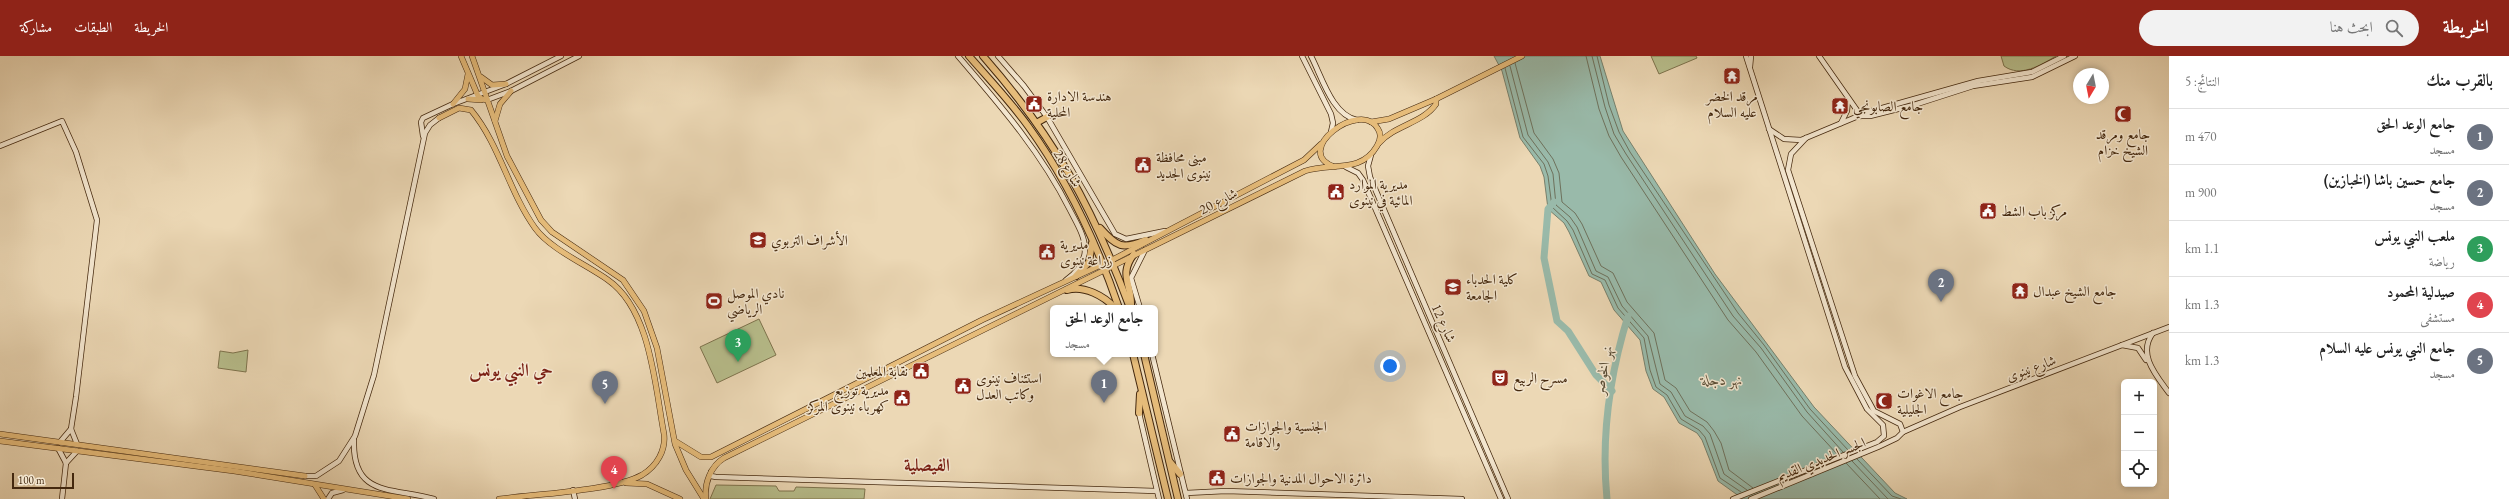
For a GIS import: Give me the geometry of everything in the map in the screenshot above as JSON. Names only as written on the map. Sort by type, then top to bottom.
[{"type":"highway","name":"شارع 28","points":[[969,56],[1029,128],[1068,190],[1106,270],[1118,305]]},
{"type":"highway","name":"شارع 28","points":[[983,56],[1038,122],[1075,182],[1095,220],[1129,305]]},
{"type":"highway","points":[[1038,122],[1047,117]]},
{"type":"highway","points":[[1022,131],[1029,128]]},
{"type":"highway","points":[[1095,220],[1117,245],[1128,246],[1146,240]]},
{"type":"highway","points":[[1076,276],[1085,268],[1091,258],[1092,239]]},
{"type":"highway","points":[[1130,305],[1131,296],[1125,272],[1127,265],[1134,254]]},
{"type":"highway","points":[[1103,264],[1113,262]]},
{"type":"highway","points":[[1067,290],[1077,289],[1100,296],[1111,305]]},
{"type":"highway","points":[[1134,357],[1168,499]]},
{"type":"highway","points":[[1145,357],[1178,499]]},
{"type":"highway","points":[[1139,413],[1141,389]]},
{"type":"highway","points":[[1167,457],[1180,474]]},
{"type":"main road","points":[[461,56],[478,96],[487,100],[511,91],[579,56]]},
{"type":"main road","points":[[472,56],[480,74],[489,107],[507,156],[544,224],[617,276],[632,290],[647,319],[657,348],[673,437],[691,479],[705,499]]},
{"type":"main road","points":[[423,141],[423,118],[452,104],[478,96],[506,84],[561,56]]},
{"type":"main road","points":[[958,56],[1022,131],[1059,189],[1081,232],[1085,250],[1078,268],[1062,283]]},
{"type":"main road","points":[[998,56],[1024,86],[1047,117],[1115,234],[1126,239],[1170,229]]},
{"type":"main road","points":[[1302,56],[1331,114],[1333,123],[1331,132]]},
{"type":"main road","points":[[1312,56],[1337,107],[1346,116],[1359,121],[1369,122],[1389,119],[1436,99],[1522,56]]},
{"type":"main road","points":[[1733,499],[1878,442],[1884,436],[1884,428],[1862,401],[1845,367],[1783,178],[1746,56]]},
{"type":"main road","points":[[1750,66],[1751,56]]},
{"type":"main road","points":[[1819,56],[1861,116]]},
{"type":"main road","points":[[1767,126],[1774,134],[1784,139],[1795,141],[1806,138],[1868,112],[1966,84],[2032,72],[2064,56]]},
{"type":"main road","points":[[1861,116],[1870,116],[1914,105],[1973,86],[2032,77],[2075,56]]},
{"type":"main road","points":[[452,104],[460,97],[466,85],[467,69]]},
{"type":"main road","points":[[480,74],[492,85],[506,84]]},
{"type":"main road","points":[[496,126],[498,109],[511,91]]},
{"type":"main road","points":[[1841,123],[1848,111],[1848,97]]},
{"type":"main road","points":[[468,99],[481,100],[489,107]]},
{"type":"main road","points":[[1359,121],[1342,125],[1331,132],[1322,143],[1322,156],[1327,163],[1335,167],[1346,167],[1357,164],[1371,154],[1378,144],[1390,133],[1428,113],[1436,104],[1436,99]]},
{"type":"main road","points":[[422,125],[460,108],[469,109],[500,159],[535,228],[551,243],[610,281],[624,296],[639,322],[648,351],[664,434],[664,446],[659,457],[646,472],[617,484]]},
{"type":"main road","points":[[0,434],[305,476],[316,476],[339,461],[355,436],[374,375],[423,141],[428,127],[439,118]]},
{"type":"main road","points":[[0,146],[62,121],[76,152],[95,213],[92,264],[71,429],[77,444]]},
{"type":"main road","points":[[1369,122],[1379,131],[1378,144]]},
{"type":"main road","points":[[1806,138],[1789,158],[1789,176],[1852,369],[1866,398],[1878,414],[1900,424],[1903,432]]},
{"type":"main road","name":"شارع 20","points":[[1113,262],[1146,240],[1304,160],[1322,143]]},
{"type":"main road","name":"شارع 12","points":[[1371,154],[1368,166],[1370,177],[1507,497]]},
{"type":"main road","points":[[500,159],[507,156]]},
{"type":"main road","name":"شارع 20","points":[[1113,262],[1147,248],[1305,171],[1335,167]]},
{"type":"main road","name":"شارع 12","points":[[1346,167],[1358,172],[1363,180],[1499,499]]},
{"type":"main road","points":[[1783,178],[1789,176]]},
{"type":"main road","points":[[1139,305],[1131,278],[1147,248]]},
{"type":"main road","points":[[705,499],[711,472],[715,465],[724,458],[986,327],[1067,290],[1106,270],[1113,262]]},
{"type":"main road","points":[[673,437],[683,448],[703,458],[711,457],[975,323],[1103,264]]},
{"type":"main road","points":[[1416,306],[1423,302]]},
{"type":"main road","name":"شارع نينوى","points":[[1876,448],[1897,438],[1903,432],[1960,406],[2169,327]]},
{"type":"main road","points":[[2152,333],[2145,347],[2152,369]]},
{"type":"main road","points":[[2121,345],[2140,350],[2169,393]]},
{"type":"main road","points":[[648,351],[657,348]]},
{"type":"main road","points":[[1153,357],[1187,499]]},
{"type":"main road","points":[[1453,391],[1460,388]]},
{"type":"main road","points":[[1862,401],[1866,398]]},
{"type":"main road","points":[[1139,413],[1159,499]]},
{"type":"main road","points":[[60,442],[71,429]]},
{"type":"main road","points":[[355,436],[356,462],[369,484],[380,488],[434,499]]},
{"type":"main road","points":[[0,440],[312,483],[350,491]]},
{"type":"main road","points":[[58,448],[66,463]]},
{"type":"main road","name":"الجسر الحديدي القديم","points":[[1751,499],[1876,448]]},
{"type":"main road","points":[[62,499],[66,463],[77,450]]},
{"type":"main road","points":[[711,472],[711,476],[714,477],[1156,491]]},
{"type":"main road","points":[[312,483],[319,489],[324,499]]},
{"type":"main road","points":[[499,499],[530,497],[617,484],[646,484],[680,499]]},
{"type":"main road","points":[[328,499],[338,490],[408,499]]},
{"type":"main road","points":[[573,490],[575,499]]},
{"type":"main road","points":[[1186,493],[1240,491],[1462,499]]},
{"type":"main road","points":[[1499,499],[1507,497]]},
{"type":"green space","points":[[1651,56],[1696,56],[1697,58],[1659,74]]},
{"type":"green space","points":[[2001,56],[2056,56],[2030,69],[2017,71],[2004,66]]},
{"type":"green space","points":[[759,319],[776,355],[717,383],[700,347]]},
{"type":"green space","points":[[248,350],[246,372],[218,368],[220,351],[233,353]]},
{"type":"green space","points":[[716,485],[776,486],[779,491],[794,491],[796,487],[865,489],[864,499],[710,499]]},
{"type":"water","name":"نهر دجلة","points":[[1494,56],[1600,56],[1623,131],[1715,274],[1814,407],[1895,493],[1907,499],[1743,499],[1718,481],[1702,440],[1697,433],[1679,423],[1664,397],[1653,389],[1646,371],[1640,340],[1614,310],[1601,282],[1589,276],[1564,223],[1548,209],[1544,177],[1540,166],[1520,138],[1502,71]]},
{"type":"waterway","points":[[1554,202],[1548,209],[1544,258],[1557,321],[1568,331],[1596,375],[1612,391]]},
{"type":"waterway","name":"نهر الخوصر","points":[[1607,499],[1605,453],[1608,406],[1616,360],[1628,316]]},
{"type":"place","name":"مرقد الخضر عليه السلام","points":[[1732,76]]},
{"type":"place","name":"هندسة الادارة المحلية","points":[[1034,104]]},
{"type":"place","name":"جامع الصابونجي","points":[[1840,106]]},
{"type":"place","name":"جامع ومرقد الشيخ خزام","points":[[2123,114]]},
{"type":"place","name":"مبنى محافظة نينوى الجديد","points":[[1143,165]]},
{"type":"place","name":"مديرية الموارد المائية في نينوى","points":[[1336,192]]},
{"type":"place","name":"مركز باب الشط","points":[[1988,211]]},
{"type":"place","name":"الأشراف التربوي","points":[[758,240]]},
{"type":"place","name":"مديرية زراعة نينوى","points":[[1047,252]]},
{"type":"place","name":"كلية الحدباء الجامعة","points":[[1453,287]]},
{"type":"place","name":"جامع الشيخ عبدال","points":[[2020,291]]},
{"type":"place","name":"نادي الموصل الرياضي","points":[[714,301]]},
{"type":"place","name":"جامع حسين باشا (الخبازين)","points":[[1941,302]]},
{"type":"place","name":"ملعب النبي يونس","points":[[738,362]]},
{"type":"place","name":"نقابة المعلمين","points":[[921,371]]},
{"type":"place","name":"مسرح الربيع","points":[[1500,378]]},
{"type":"place","name":"استئناف نينوى وكاتب العدل","points":[[963,386]]},
{"type":"place","name":"مديرية توزيع كهرباء نينوى المركز","points":[[902,398]]},
{"type":"place","name":"جامع الاغوات الجليلية","points":[[1884,401]]},
{"type":"place","name":"جامع الوعد الحق","points":[[1104,403]]},
{"type":"place","name":"جامع النبي يونس عليه السلام","points":[[605,404]]},
{"type":"place","name":"الجنسية والجوازات والاقامة","points":[[1232,434]]},
{"type":"place","name":"دائرة الاحوال المدنية والجوازات","points":[[1217,478]]},
{"type":"place","name":"صيدلية المحمود","points":[[614,489]]},
{"type":"district","name":"حي النبي يونس","points":[[511,370]]},
{"type":"district","name":"الفيصلية","points":[[927,465]]}]
